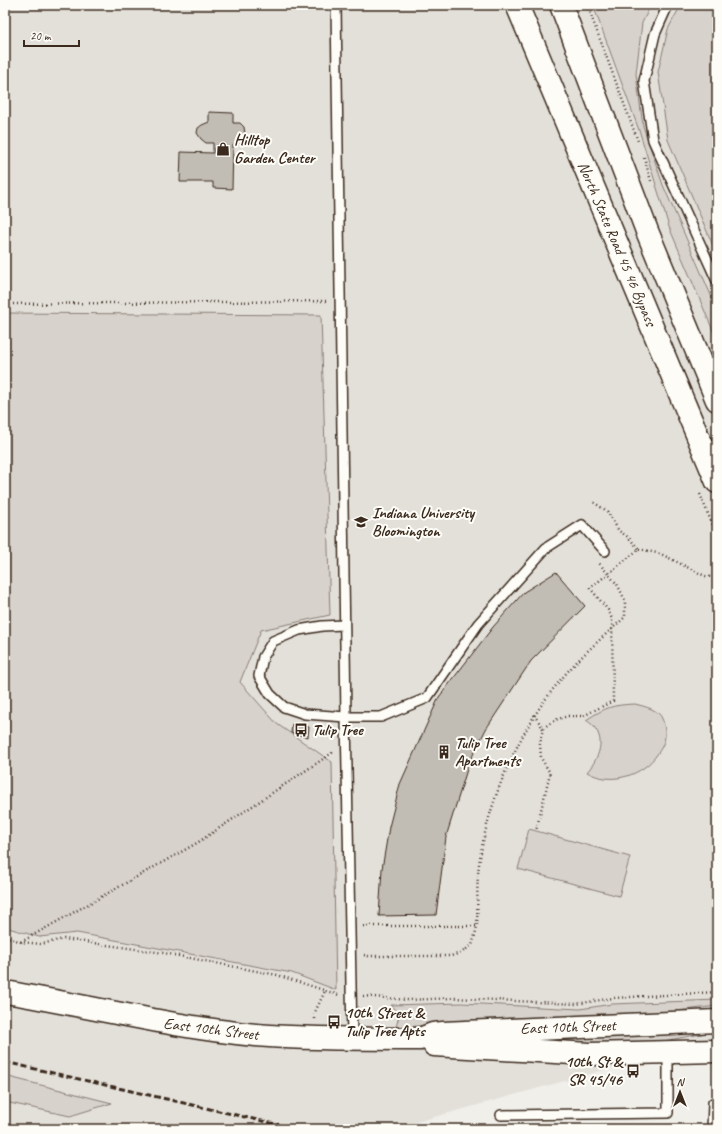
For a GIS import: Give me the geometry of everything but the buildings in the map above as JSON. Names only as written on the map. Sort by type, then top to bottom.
[{"type":"main road","name":"North State Road 45 46 Bypass","points":[[517,5],[717,482]]},
{"type":"main road","name":"North State Road 45 46 Bypass","points":[[561,5],[644,224],[717,400]]},
{"type":"main road","name":"East 10th Street","points":[[5,992],[167,1024],[257,1035],[314,1038],[420,1039],[436,1045],[574,1054],[717,1051]]},
{"type":"main road","name":"East 10th Street","points":[[420,1039],[432,1034],[443,1033],[717,1021]]},
{"type":"lane","points":[[336,5],[344,625],[352,1038]]},
{"type":"lane","points":[[668,5],[655,34],[644,81],[653,140],[717,281]]},
{"type":"lane","points":[[344,625],[322,626],[299,630],[273,642],[263,657],[260,676],[270,694],[284,707],[306,714],[346,717],[381,717],[427,698],[478,624],[546,548],[582,525],[605,551]]},
{"type":"lane","points":[[501,1115],[668,1113],[668,1053]]},
{"type":"lane","points":[[712,1129],[713,1103],[717,1102]]},
{"type":"path","points":[[5,304],[327,301],[340,299]]},
{"type":"path","points":[[593,502],[607,511],[619,531],[628,537],[639,549],[661,554],[705,576],[717,578]]},
{"type":"path","points":[[536,831],[550,773],[541,758],[540,744],[544,728],[555,720],[568,716],[583,716],[613,702],[612,619],[608,610],[590,588],[639,549]]},
{"type":"path","points":[[360,951],[363,955],[368,956],[451,956],[461,953],[472,946],[477,926],[477,896],[480,858],[487,825],[502,779],[534,715],[558,683],[587,651],[625,616],[625,600],[617,584],[596,559]]},
{"type":"path","points":[[306,714],[306,726],[327,731],[333,737]]},
{"type":"path","points":[[534,715],[544,728]]},
{"type":"path","points":[[21,942],[197,843],[332,753],[332,745]]},
{"type":"path","points":[[360,926],[477,926]]},
{"type":"path","points":[[314,1038],[315,1012],[325,992]]},
{"type":"shaded area","name":"Indiana University Bloomington","points":[[5,5],[717,5],[717,1039],[391,1129],[5,1129]]},
{"type":"shaded area","points":[[593,5],[651,5],[642,23],[636,74],[643,126],[663,185],[717,309],[717,340],[669,227],[640,133]]},
{"type":"shaded area","points":[[681,5],[717,5],[717,255],[668,140],[658,72],[668,29]]},
{"type":"shaded area","points":[[5,313],[321,315],[330,615],[261,630],[240,682],[277,724],[332,762],[336,990],[292,973],[77,933],[39,937],[5,927]]},
{"type":"shaded area","points":[[635,704],[647,707],[658,713],[664,723],[665,739],[658,753],[644,768],[626,776],[606,778],[587,772],[592,766],[599,752],[600,738],[593,726],[586,720],[609,708],[620,705]]},
{"type":"shaded area","points":[[529,829],[630,857],[619,896],[518,869]]},
{"type":"shaded area","points":[[717,1000],[717,1006],[621,1018],[396,1027],[399,1016],[391,1005],[461,1003],[580,1009],[612,1004]]},
{"type":"shaded area","points":[[717,1031],[626,1048],[463,1040]]},
{"type":"shaded area","points":[[5,1076],[112,1103],[70,1116],[5,1102]]},
{"type":"railway","points":[[5,1062],[297,1129]]},
{"type":"place","name":"Hilltop Garden Center","points":[[223,149]]},
{"type":"place","name":"Indiana University Bloomington","points":[[361,522]]},
{"type":"place","name":"Tulip Tree","points":[[301,730]]},
{"type":"place","name":"Tulip Tree Apartments","points":[[444,752]]},
{"type":"place","name":"10th Street & Tulip Tree Apts","points":[[334,1022]]},
{"type":"place","name":"10th St & SR 45/46","points":[[633,1071]]}]
